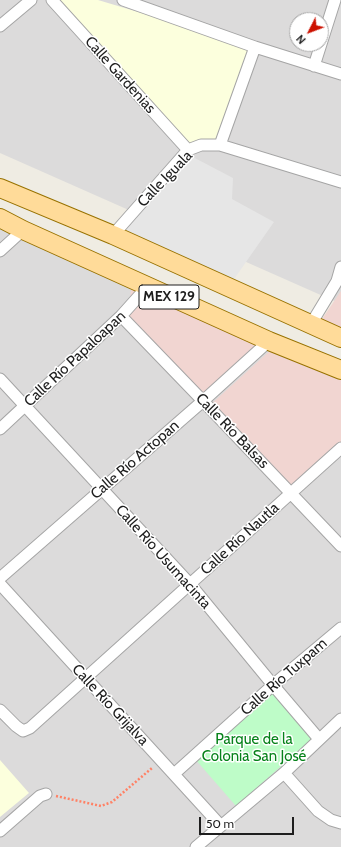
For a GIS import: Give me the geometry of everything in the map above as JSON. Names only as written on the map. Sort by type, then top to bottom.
[{"type":"main road","name":"MEX 129","points":[[0,188],[113,235],[341,338]]},
{"type":"main road","name":"MEX 129","points":[[0,218],[147,287],[269,341],[341,370]]},
{"type":"street","points":[[0,26],[31,0]]},
{"type":"street","name":"Calle Gardenias","points":[[52,0],[188,150]]},
{"type":"street","points":[[123,0],[145,4],[255,47],[341,74]]},
{"type":"street","points":[[314,66],[335,0]]},
{"type":"street","points":[[220,145],[255,47]]},
{"type":"street","name":"Calle Iguala","points":[[113,235],[188,150],[201,145],[220,145],[341,182]]},
{"type":"street","points":[[0,251],[23,230]]},
{"type":"street","points":[[311,324],[339,281],[341,267]]},
{"type":"street","name":"Calle Río Papaloapan","points":[[0,429],[121,316],[147,287]]},
{"type":"street","name":"Calle Río Balsas","points":[[121,316],[292,493],[341,546]]},
{"type":"street","name":"Calle Río Actopan","points":[[0,578],[203,401],[269,341]]},
{"type":"street","name":"Calle Río Usumacinta","points":[[0,379],[190,584],[319,739]]},
{"type":"street","name":"Calle Río Nautla","points":[[0,710],[23,731],[30,728],[341,448]]},
{"type":"street","name":"Calle Río Grijalva","points":[[0,584],[221,826]]},
{"type":"street","name":"Calle Río Tuxpam","points":[[174,774],[273,685],[341,628]]},
{"type":"street","points":[[196,847],[284,773],[341,719]]},
{"type":"street","points":[[284,773],[318,811],[331,820],[341,823]]},
{"type":"street","points":[[0,831],[40,796],[46,794]]},
{"type":"path","points":[[46,794],[101,806],[112,802],[161,760]]},
{"type":"shaded area","points":[[0,0],[341,0],[341,304],[0,153]]},
{"type":"shaded area","points":[[58,0],[98,0],[255,47],[220,145],[188,150]]},
{"type":"shaded area","points":[[189,155],[233,178],[232,199],[274,222],[232,282],[117,231]]},
{"type":"shaded area","points":[[0,211],[341,365],[341,847],[0,847]]},
{"type":"shaded area","points":[[132,283],[262,343],[202,398],[127,319]]},
{"type":"shaded area","points":[[341,291],[341,331],[320,322]]},
{"type":"shaded area","points":[[273,348],[341,378],[341,444],[294,494],[209,406]]},
{"type":"shaded area","points":[[0,760],[29,793],[0,817]]},
{"type":"green space","name":"Parque de la Colonia San José","points":[[272,691],[313,738],[236,806],[195,759]]}]
